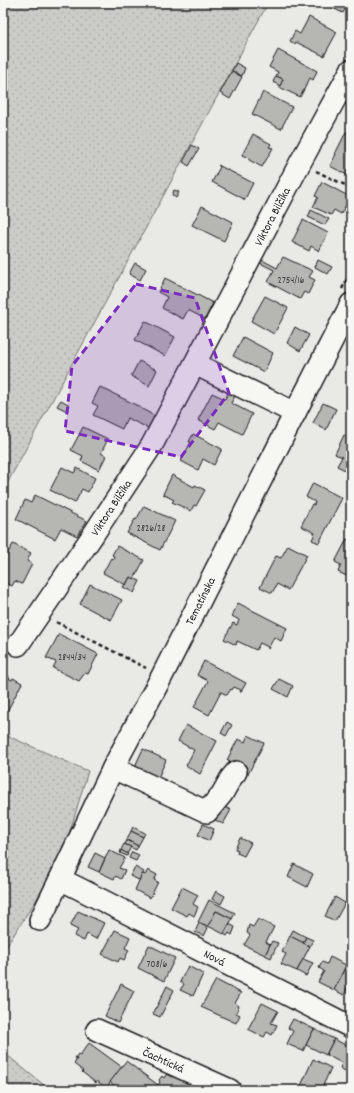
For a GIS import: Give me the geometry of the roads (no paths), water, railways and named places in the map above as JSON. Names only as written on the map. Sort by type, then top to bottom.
[{"type":"street","name":"Viktora Bilčíka","points":[[18,645],[152,445],[300,163],[351,70]]},
{"type":"street","name":"Tematínska","points":[[40,920],[113,768],[162,676],[351,304]]},
{"type":"street","points":[[195,364],[295,413]]},
{"type":"street","points":[[113,768],[207,812],[222,794],[236,772]]},
{"type":"street","name":"Nová","points":[[60,879],[351,1027]]},
{"type":"street","name":"Čachtická","points":[[97,1030],[230,1090]]}]
